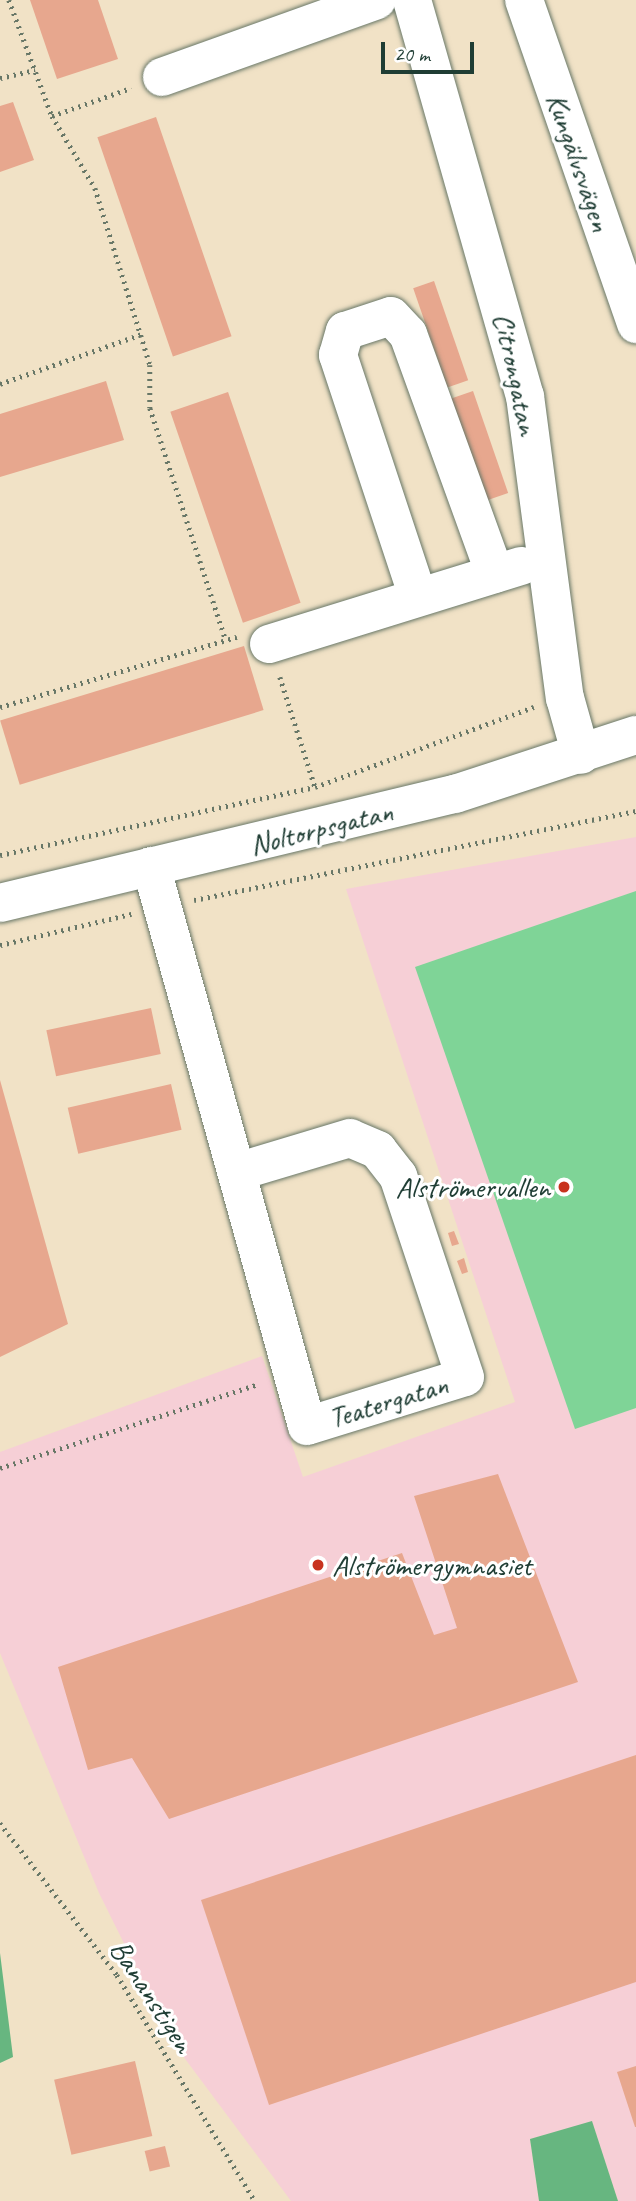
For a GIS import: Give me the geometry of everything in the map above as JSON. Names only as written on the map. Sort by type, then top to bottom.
[{"type":"street","points":[[162,77],[377,0]]},
{"type":"street","name":"Citrongatan","points":[[412,0],[525,396],[565,698],[581,755]]},
{"type":"street","name":"Kungälvsvägen","points":[[524,0],[636,324]]},
{"type":"street","points":[[418,597],[338,355],[345,331],[391,316],[408,334],[495,574]]},
{"type":"street","points":[[269,644],[548,557]]},
{"type":"street","name":"Noltorpsgatan","points":[[0,902],[151,866],[263,844],[581,755],[636,735]]},
{"type":"street","name":"Teatergatan","points":[[151,866],[307,1426],[465,1377],[398,1176],[378,1150],[350,1138],[237,1172]]},
{"type":"path","points":[[9,0],[52,116],[95,188],[150,365],[150,408],[225,637]]},
{"type":"path","points":[[0,78],[35,70]]},
{"type":"path","points":[[52,116],[162,77]]},
{"type":"path","points":[[0,384],[142,334]]},
{"type":"path","points":[[0,707],[225,637],[269,644],[314,787]]},
{"type":"path","points":[[0,856],[314,787],[565,698]]},
{"type":"path","points":[[0,945],[162,907],[636,810]]},
{"type":"path","points":[[0,1468],[292,1374]]},
{"type":"path","name":"Bananstigen","points":[[0,1823],[117,1975],[255,2201]]},
{"type":"shaded area","name":"Alströmergymnasiet","points":[[636,837],[636,2201],[618,2201],[592,2122],[530,2139],[539,2201],[291,2201],[174,2044],[99,1893],[0,1653],[0,1452],[262,1356],[303,1477],[515,1402],[346,889]]},
{"type":"green space","name":"Alströmervallen","points":[[636,891],[636,1408],[575,1429],[415,967]]},
{"type":"green space","points":[[0,1953],[13,2057],[0,2063]]},
{"type":"green space","points":[[592,2121],[618,2201],[539,2201],[530,2139]]},
{"type":"building","points":[[30,0],[98,0],[118,59],[57,79]]},
{"type":"building","points":[[13,102],[34,160],[0,172],[0,106]]},
{"type":"building","points":[[156,117],[232,336],[173,357],[97,137]]},
{"type":"building","points":[[434,281],[468,380],[447,387],[413,288]]},
{"type":"building","points":[[106,381],[124,440],[0,477],[0,414]]},
{"type":"building","points":[[473,391],[508,493],[484,502],[448,399]]},
{"type":"building","points":[[228,392],[301,603],[243,623],[170,412]]},
{"type":"building","points":[[244,646],[264,710],[20,785],[0,721]]},
{"type":"building","points":[[151,1008],[161,1054],[56,1076],[46,1030]]},
{"type":"building","points":[[0,1080],[68,1324],[0,1357]]},
{"type":"building","points":[[171,1084],[182,1130],[78,1154],[68,1108]]},
{"type":"building","points":[[454,1231],[459,1244],[452,1246],[448,1233]]},
{"type":"building","points":[[464,1258],[468,1272],[462,1274],[457,1261]]},
{"type":"building","points":[[498,1474],[578,1682],[169,1819],[132,1758],[88,1770],[58,1667],[402,1553],[434,1635],[457,1628],[414,1496]]},
{"type":"building","points":[[636,1755],[636,1982],[269,2105],[201,1900]]},
{"type":"building","points":[[135,2061],[152,2136],[71,2155],[54,2080]]},
{"type":"building","points":[[636,2066],[636,2127],[635,2127],[617,2072]]},
{"type":"building","points":[[165,2146],[170,2166],[150,2171],[145,2151]]},
{"type":"place","name":"Alströmervallen","points":[[564,1187]]},
{"type":"place","name":"Alströmergymnasiet","points":[[318,1565]]}]
